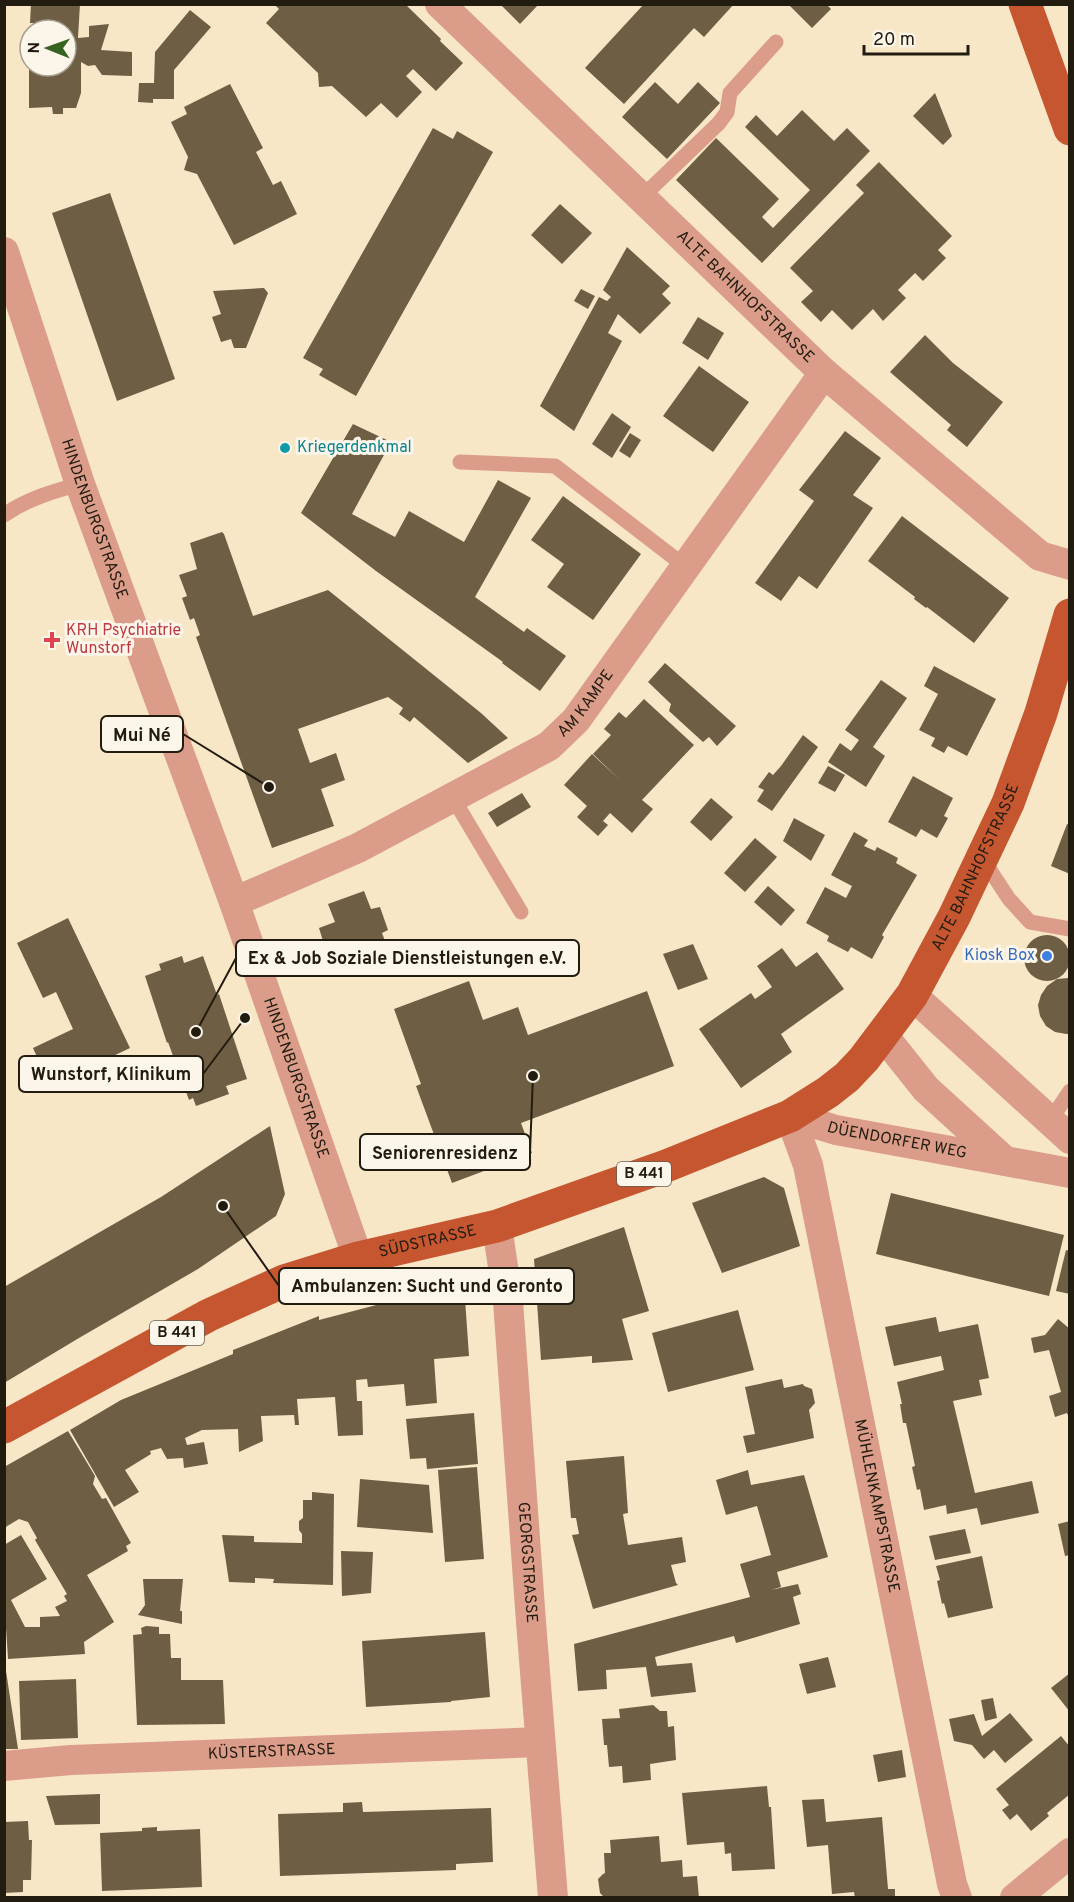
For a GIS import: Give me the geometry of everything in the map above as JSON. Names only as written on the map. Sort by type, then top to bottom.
[{"type":"main road","points":[[1025,4],[1070,129]]},
{"type":"main road","name":"ALTE BAHNHOFSTRASSE","points":[[828,1092],[847,1077],[883,1035],[912,995],[982,858],[1008,803],[1037,723],[1070,615]]},
{"type":"main road","name":"SÜDSTRASSE","points":[[4,1427],[209,1315],[284,1281],[358,1258],[497,1226],[666,1166],[790,1116],[828,1092]]},
{"type":"street","name":"ALTE BAHNHOFSTRASSE","points":[[440,4],[824,373],[1040,556],[1070,565]]},
{"type":"street","name":"HINDENBURGSTRASSE","points":[[4,252],[80,484],[234,902],[358,1258]]},
{"type":"street","name":"AM KAMPE","points":[[234,902],[358,848],[549,746],[576,720],[824,373]]},
{"type":"street","points":[[912,995],[1060,1130]]},
{"type":"street","name":"DÜENDORFER WEG","points":[[883,1035],[926,1089],[1005,1161]]},
{"type":"street","name":"DÜENDORFER WEG","points":[[790,1116],[836,1130],[1070,1173]]},
{"type":"street","name":"MÜHLENKAMPSTRASSE","points":[[790,1116],[808,1165],[952,1884],[957,1898]]},
{"type":"street","name":"GEORGSTRASSE","points":[[497,1226],[508,1301],[553,1898]]},
{"type":"street","name":"KÜSTERSTRASSE","points":[[4,1766],[71,1760],[540,1742]]},
{"type":"street","points":[[1015,1898],[1070,1853]]},
{"type":"lane","points":[[642,197],[719,123],[727,112],[730,93],[776,42]]},
{"type":"lane","points":[[460,462],[555,466],[686,567]]},
{"type":"lane","points":[[4,515],[16,507],[50,493],[80,484]]},
{"type":"lane","points":[[453,798],[521,912]]},
{"type":"lane","points":[[982,858],[1009,899],[1030,922],[1070,929]]},
{"type":"lane","points":[[1060,1130],[1070,1091]]},
{"type":"building","points":[[31,4],[80,4],[78,38],[78,18],[30,18]]},
{"type":"building","points":[[274,4],[405,4],[463,63],[436,91],[413,69],[406,76],[422,92],[397,118],[381,103],[366,117],[332,86],[319,87],[318,73],[266,23],[279,9]]},
{"type":"building","points":[[500,4],[539,4],[520,24]]},
{"type":"building","points":[[644,4],[734,4],[704,37],[694,28],[624,104],[585,68]]},
{"type":"building","points":[[788,4],[826,4],[831,9],[812,28]]},
{"type":"building","points":[[190,10],[211,27],[174,70],[174,99],[153,99],[153,103],[138,102],[139,83],[154,83],[155,52]]},
{"type":"building","points":[[109,24],[101,50],[132,52],[132,76],[102,75],[95,65],[88,66],[81,62],[81,93],[76,108],[63,108],[63,114],[53,114],[52,107],[29,108],[29,78],[78,78],[78,38],[89,37],[89,26]]},
{"type":"building","points":[[655,82],[678,104],[698,82],[720,103],[667,159],[622,117]]},
{"type":"building","points":[[230,84],[263,148],[256,152],[273,185],[281,181],[297,214],[234,245],[197,174],[184,170],[188,157],[171,122],[187,114],[184,107]]},
{"type":"building","points":[[935,93],[952,136],[943,145],[913,116]]},
{"type":"building","points":[[802,110],[834,141],[847,128],[870,151],[762,263],[676,180],[716,138],[779,199],[762,217],[773,228],[810,190],[745,127],[756,115],[777,136]]},
{"type":"building","points":[[433,128],[453,139],[457,131],[493,152],[356,396],[319,375],[323,369],[303,358]]},
{"type":"building","points":[[879,162],[952,236],[938,250],[946,258],[923,281],[915,273],[898,290],[906,298],[883,321],[873,309],[852,330],[832,310],[821,322],[801,302],[813,291],[790,268],[864,193],[856,185]]},
{"type":"building","points":[[110,193],[175,379],[117,401],[52,213]]},
{"type":"building","points":[[560,204],[592,233],[562,264],[531,235]]},
{"type":"building","points":[[627,247],[670,286],[662,294],[671,303],[640,334],[618,314],[608,333],[622,341],[574,431],[540,406],[599,297],[607,301],[611,297],[603,290]]},
{"type":"building","points":[[264,288],[268,293],[246,348],[234,348],[231,339],[221,342],[212,317],[221,314],[213,291]]},
{"type":"building","points":[[581,289],[595,296],[588,309],[574,301]]},
{"type":"building","points":[[698,317],[724,333],[708,360],[682,343]]},
{"type":"building","points":[[925,335],[953,363],[1003,402],[967,447],[947,430],[951,425],[890,372]]},
{"type":"building","points":[[699,366],[749,402],[713,452],[663,416]]},
{"type":"building","points":[[612,413],[631,427],[612,458],[592,444]]},
{"type":"building","points":[[353,424],[391,442],[352,514],[395,537],[409,511],[464,542],[498,480],[531,498],[475,597],[524,632],[527,628],[566,656],[540,691],[301,513]]},
{"type":"building","points":[[845,431],[881,458],[853,495],[873,508],[817,589],[799,576],[781,601],[755,583],[814,501],[799,490]]},
{"type":"building","points":[[630,433],[641,440],[630,458],[619,451]]},
{"type":"building","points":[[563,496],[641,554],[593,620],[547,587],[564,564],[531,540]]},
{"type":"building","points":[[902,516],[1009,598],[974,643],[914,599],[915,597],[868,561]]},
{"type":"building","points":[[222,532],[253,616],[328,590],[481,713],[508,738],[468,763],[414,717],[410,722],[399,714],[403,708],[388,697],[298,729],[310,763],[336,753],[345,780],[321,789],[334,826],[272,848],[196,637],[200,635],[194,618],[190,620],[182,598],[187,596],[179,575],[197,569],[190,543]]},
{"type":"building","points":[[665,663],[736,726],[717,746],[709,737],[703,742],[669,711],[671,704],[648,682]]},
{"type":"building","points":[[934,666],[996,699],[967,756],[948,746],[944,753],[931,746],[935,738],[919,730],[938,694],[924,686]]},
{"type":"building","points":[[881,680],[907,698],[873,747],[885,756],[866,787],[828,762],[840,743],[851,751],[859,740],[845,730]]},
{"type":"building","points":[[644,699],[694,745],[642,800],[653,809],[632,833],[610,813],[603,821],[608,825],[598,836],[577,817],[587,806],[564,785],[592,754],[620,780],[593,754],[611,735],[604,729],[619,712],[626,718]]},
{"type":"building","points":[[803,735],[818,747],[772,811],[757,801],[764,790],[758,787],[769,772],[773,775],[781,766]]},
{"type":"building","points":[[828,766],[845,775],[835,792],[818,783]]},
{"type":"building","points":[[913,776],[953,798],[944,816],[948,818],[937,838],[921,829],[916,837],[888,822]]},
{"type":"building","points":[[522,793],[531,807],[497,827],[488,813]]},
{"type":"building","points":[[711,798],[733,817],[711,841],[690,822]]},
{"type":"building","points":[[794,818],[825,835],[811,861],[783,841]]},
{"type":"building","points":[[1067,824],[1070,825],[1070,874],[1051,866]]},
{"type":"building","points":[[854,832],[868,840],[864,846],[875,851],[877,847],[898,858],[896,863],[917,875],[882,935],[884,937],[872,959],[851,947],[848,952],[827,941],[829,936],[806,923],[825,887],[846,898],[852,886],[831,875]]},
{"type":"building","points":[[755,838],[777,857],[745,892],[724,873]]},
{"type":"building","points":[[768,886],[795,910],[781,926],[754,902]]},
{"type":"building","points":[[364,891],[371,909],[380,907],[388,930],[382,933],[391,957],[337,977],[335,973],[333,974],[319,928],[335,922],[328,904]]},
{"type":"building","points":[[68,918],[130,1048],[50,1086],[33,1048],[73,1029],[56,992],[43,998],[17,943]]},
{"type":"building","name":"Kiosk Box","points":[[1047,935],[1063,942],[1070,958],[1063,974],[1047,981],[1031,974],[1024,958],[1031,942]]},
{"type":"building","points":[[693,944],[708,979],[678,990],[663,954]]},
{"type":"building","points":[[782,948],[796,967],[817,952],[844,989],[781,1034],[792,1052],[741,1088],[699,1029],[751,993],[755,999],[772,987],[757,966]]},
{"type":"building","points":[[182,956],[184,963],[203,956],[217,995],[219,994],[247,1079],[226,1086],[229,1094],[196,1106],[193,1098],[189,1100],[145,976],[161,970],[159,964]]},
{"type":"building","name":"Kiosk Box","points":[[1070,978],[1070,1034],[1066,1034],[1055,1032],[1046,1026],[1040,1016],[1038,1005],[1047,986],[1057,979]]},
{"type":"building","points":[[469,981],[483,1020],[518,1007],[528,1035],[647,991],[674,1066],[521,1123],[532,1153],[452,1183],[416,1086],[421,1084],[394,1009]]},
{"type":"building","points":[[270,1126],[285,1194],[276,1216],[198,1269],[4,1383],[4,1287],[161,1197]]},
{"type":"building","points":[[764,1177],[784,1188],[800,1246],[722,1273],[692,1203]]},
{"type":"building","points":[[891,1193],[1064,1235],[1049,1296],[876,1254]]},
{"type":"building","points":[[624,1227],[649,1311],[622,1319],[633,1360],[592,1363],[592,1356],[541,1360],[534,1259]]},
{"type":"building","points":[[1066,1250],[1070,1251],[1070,1294],[1056,1291]]},
{"type":"building","points":[[449,1286],[465,1299],[469,1356],[434,1359],[437,1403],[406,1406],[404,1384],[368,1387],[367,1379],[356,1380],[357,1401],[362,1401],[363,1435],[338,1436],[335,1397],[297,1399],[299,1425],[295,1425],[294,1415],[261,1416],[263,1441],[239,1452],[238,1429],[202,1430],[185,1438],[187,1445],[204,1442],[208,1464],[184,1468],[183,1458],[167,1459],[161,1448],[150,1451],[151,1454],[125,1470],[139,1492],[114,1507],[70,1430],[121,1400],[233,1354],[233,1350],[319,1316],[319,1320]]},
{"type":"building","points":[[738,1310],[754,1370],[668,1392],[652,1333]]},
{"type":"building","points":[[936,1317],[939,1332],[978,1324],[989,1378],[979,1380],[982,1395],[953,1401],[975,1493],[1032,1481],[1039,1513],[981,1525],[977,1508],[947,1514],[946,1505],[924,1510],[912,1467],[915,1466],[906,1423],[903,1423],[897,1382],[944,1370],[941,1356],[894,1366],[885,1327]]},
{"type":"building","points":[[1058,1319],[1070,1329],[1069,1418],[1067,1413],[1055,1417],[1049,1396],[1061,1392],[1049,1350],[1034,1353],[1031,1338],[1045,1335]]},
{"type":"building","points":[[782,1379],[784,1388],[803,1384],[812,1389],[815,1403],[809,1410],[814,1438],[747,1453],[743,1436],[755,1434],[745,1387]]},
{"type":"building","points":[[474,1413],[478,1464],[427,1469],[426,1458],[410,1459],[406,1419]]},
{"type":"building","points":[[68,1431],[95,1476],[93,1484],[102,1499],[106,1498],[131,1543],[126,1546],[128,1551],[87,1575],[114,1622],[84,1642],[85,1654],[8,1659],[6,1628],[4,1628],[4,1545],[21,1535],[47,1579],[11,1600],[25,1627],[40,1627],[40,1617],[60,1616],[55,1607],[67,1601],[64,1596],[67,1594],[35,1540],[37,1538],[28,1522],[19,1519],[4,1528],[4,1467]]},
{"type":"building","points":[[624,1456],[628,1513],[623,1514],[628,1545],[682,1537],[686,1562],[671,1565],[678,1585],[593,1609],[572,1535],[579,1534],[576,1518],[571,1518],[566,1461]]},
{"type":"building","points":[[477,1467],[484,1559],[445,1562],[438,1470]]},
{"type":"building","points":[[748,1470],[751,1485],[804,1475],[828,1557],[777,1572],[781,1587],[771,1590],[798,1584],[801,1594],[793,1597],[800,1624],[736,1643],[734,1636],[655,1657],[657,1666],[692,1663],[696,1692],[651,1697],[646,1667],[606,1670],[607,1689],[578,1691],[574,1644],[750,1597],[740,1564],[771,1555],[764,1530],[757,1506],[726,1515],[716,1480]]},
{"type":"building","points":[[360,1479],[429,1485],[433,1533],[357,1527]]},
{"type":"building","points":[[312,1492],[334,1494],[333,1585],[273,1583],[274,1579],[255,1578],[255,1583],[229,1582],[222,1535],[254,1536],[254,1542],[302,1543],[299,1521],[303,1518],[303,1500],[312,1500]]},
{"type":"building","points":[[1070,1521],[1070,1555],[1065,1556],[1058,1524]]},
{"type":"building","points":[[965,1529],[971,1553],[935,1560],[929,1536]]},
{"type":"building","points":[[341,1551],[373,1552],[371,1593],[342,1596]]},
{"type":"building","points":[[982,1556],[993,1608],[948,1618],[944,1603],[942,1604],[936,1566]]},
{"type":"building","points":[[143,1579],[183,1579],[180,1611],[182,1611],[182,1624],[138,1615],[145,1605]]},
{"type":"building","points":[[159,1627],[159,1634],[170,1634],[171,1658],[181,1658],[181,1680],[223,1680],[225,1724],[137,1725],[133,1635],[142,1634],[141,1628]]},
{"type":"building","points":[[485,1632],[490,1697],[451,1702],[366,1707],[362,1641]]},
{"type":"building","points":[[828,1657],[836,1687],[807,1694],[799,1664]]},
{"type":"building","points":[[4,1671],[6,1671],[18,1749],[4,1749]]},
{"type":"building","points":[[1070,1673],[1070,1712],[1051,1688]]},
{"type":"building","points":[[76,1679],[78,1738],[21,1740],[19,1681]]},
{"type":"building","points":[[993,1698],[997,1718],[985,1721],[981,1700]]},
{"type":"building","points":[[653,1705],[660,1711],[667,1711],[668,1727],[674,1726],[676,1760],[650,1764],[651,1780],[623,1783],[622,1766],[609,1767],[602,1719],[620,1718],[619,1709]]},
{"type":"building","points":[[1010,1713],[1033,1740],[1005,1763],[994,1750],[984,1759],[972,1745],[954,1741],[949,1719],[974,1714],[982,1736]]},
{"type":"building","points":[[1061,1736],[1070,1747],[1070,1794],[1047,1813],[1049,1816],[1031,1831],[1017,1814],[1010,1820],[1002,1810],[1009,1805],[996,1789]]},
{"type":"building","points":[[902,1750],[906,1777],[878,1782],[873,1755]]},
{"type":"building","points":[[767,1786],[769,1807],[771,1807],[775,1869],[732,1871],[731,1853],[725,1854],[724,1842],[687,1845],[682,1793]]},
{"type":"building","points":[[100,1794],[100,1824],[55,1825],[46,1796]]},
{"type":"building","points":[[824,1799],[826,1822],[882,1817],[888,1889],[895,1889],[895,1898],[855,1898],[854,1892],[832,1894],[828,1845],[807,1847],[802,1800]]},
{"type":"building","points":[[362,1802],[363,1812],[491,1808],[493,1862],[456,1864],[456,1870],[280,1876],[278,1814],[343,1812],[343,1803]]},
{"type":"building","points":[[28,1821],[29,1840],[32,1840],[31,1880],[23,1880],[23,1892],[4,1893],[4,1822]]},
{"type":"building","points":[[157,1827],[157,1831],[200,1829],[202,1887],[102,1891],[100,1833],[142,1831],[142,1828]]},
{"type":"building","points":[[659,1836],[661,1862],[682,1860],[683,1877],[697,1876],[699,1898],[605,1898],[600,1893],[598,1879],[605,1873],[604,1853],[611,1853],[610,1840]]},
{"type":"place","name":"Kriegerdenkmal","points":[[285,448]]},
{"type":"place","name":"KRH Psychiatrie Wunstorf","points":[[52,640]]},
{"type":"place","name":"Mui Né","points":[[269,787]]},
{"type":"place","name":"Kiosk Box","points":[[1047,956]]},
{"type":"place","name":"Wunstorf, Klinikum","points":[[245,1018]]},
{"type":"place","name":"Ex & Job Soziale Dienstleistungen e.V.","points":[[196,1032]]},
{"type":"place","name":"Seniorenresidenz","points":[[533,1076]]},
{"type":"place","name":"Ambulanzen: Sucht und Geronto","points":[[223,1206]]}]
